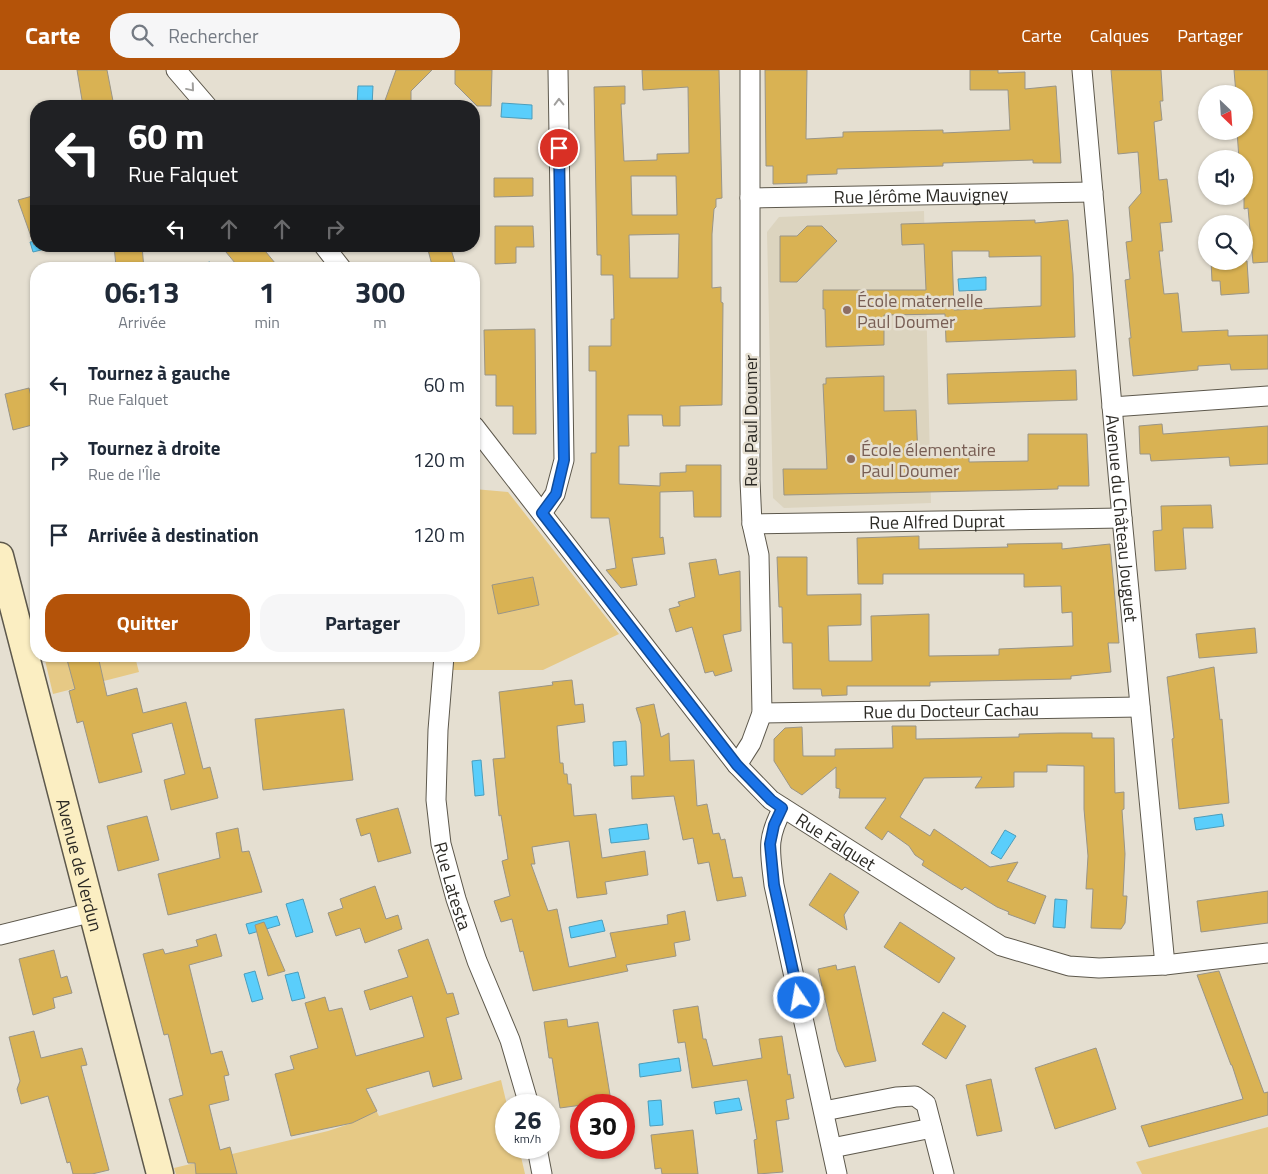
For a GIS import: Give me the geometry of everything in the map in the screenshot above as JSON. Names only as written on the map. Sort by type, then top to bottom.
[{"type":"street","points":[[176,70],[202,100]]},
{"type":"street","points":[[542,513],[556,494],[564,460],[558,70]]},
{"type":"street","name":"Rue Paul Doumer","points":[[737,765],[751,743],[762,713],[758,555],[752,524],[750,70]]},
{"type":"street","name":"Avenue du Château Jouguet","points":[[1082,70],[1165,966]]},
{"type":"street","name":"Rue Jérôme Mauvigney","points":[[750,198],[1093,192]]},
{"type":"street","points":[[329,252],[337,262]]},
{"type":"street","points":[[1112,407],[1268,396]]},
{"type":"street","name":"Rue Falquet","points":[[480,441],[542,513],[737,765],[771,800],[782,808],[1001,946],[1069,966],[1099,968],[1165,966],[1268,953]]},
{"type":"street","name":"Rue Alfred Duprat","points":[[752,524],[1122,518]]},
{"type":"street","name":"Avenue de Verdun","points":[[0,556],[160,1174]]},
{"type":"street","name":"Rue Latesta","points":[[444,662],[438,730],[436,800],[441,844],[456,899],[477,961],[510,1040],[526,1094]]},
{"type":"street","name":"Rue du Docteur Cachau","points":[[762,713],[1140,707]]},
{"type":"street","points":[[782,808],[774,825],[770,844],[774,885],[838,1174]]},
{"type":"street","points":[[0,935],[93,912]]},
{"type":"street","points":[[824,1111],[896,1097],[915,1096],[926,1104],[944,1174]]},
{"type":"street","points":[[832,1148],[932,1128]]},
{"type":"street","points":[[539,1159],[542,1174]]},
{"type":"shaded area","name":"École maternelle Paul Doumer","points":[[924,211],[931,503],[784,508],[773,498],[767,232],[779,217]]},
{"type":"shaded area","points":[[480,490],[508,492],[619,634],[543,670],[452,670],[453,662],[480,662]]},
{"type":"shaded area","points":[[45,662],[136,662],[139,672],[53,694]]},
{"type":"shaded area","points":[[501,1080],[504,1094],[495,1094],[495,1159],[522,1159],[525,1174],[176,1174],[174,1168],[328,1131],[352,1123],[368,1094],[379,1116]]},
{"type":"shaded area","points":[[1268,1127],[1268,1174],[1142,1174],[1136,1162]]},
{"type":"water","points":[[358,86],[373,86],[372,100],[357,100]]},
{"type":"water","points":[[502,103],[532,105],[532,119],[501,117]]},
{"type":"water","points":[[986,277],[986,290],[959,291],[958,279]]},
{"type":"water","points":[[626,741],[627,765],[614,766],[613,742]]},
{"type":"water","points":[[481,760],[484,795],[475,796],[472,761]]},
{"type":"water","points":[[1222,814],[1224,826],[1196,830],[1194,818]]},
{"type":"water","points":[[647,824],[649,839],[611,843],[609,829]]},
{"type":"water","points":[[1005,830],[1016,836],[1001,859],[991,853]]},
{"type":"water","points":[[303,899],[313,932],[296,937],[286,904]]},
{"type":"water","points":[[1055,899],[1067,900],[1065,928],[1053,927]]},
{"type":"water","points":[[277,916],[280,925],[249,934],[246,924]]},
{"type":"water","points":[[602,920],[605,931],[571,938],[569,927]]},
{"type":"water","points":[[255,971],[263,999],[252,1002],[244,974]]},
{"type":"water","points":[[298,972],[305,998],[292,1001],[285,975]]},
{"type":"water","points":[[679,1058],[681,1071],[640,1077],[639,1064]]},
{"type":"water","points":[[739,1098],[742,1110],[716,1114],[714,1102]]},
{"type":"water","points":[[661,1100],[663,1125],[650,1126],[648,1101]]},
{"type":"building","points":[[77,70],[107,70],[113,100],[82,100]]},
{"type":"building","points":[[396,70],[432,70],[411,91],[411,100],[385,100]]},
{"type":"building","points":[[455,70],[492,70],[491,106],[480,106],[480,100],[471,100],[455,84]]},
{"type":"building","points":[[642,70],[719,70],[722,198],[716,199],[716,207],[714,209],[712,288],[721,287],[721,302],[723,303],[722,405],[680,406],[680,426],[663,426],[662,415],[628,415],[629,446],[619,446],[619,484],[660,486],[660,473],[686,472],[686,465],[721,465],[721,517],[694,517],[693,491],[660,492],[660,538],[663,537],[665,554],[632,558],[637,585],[621,588],[606,570],[616,568],[609,518],[591,518],[591,453],[596,453],[596,371],[589,371],[589,346],[611,346],[611,319],[614,319],[613,275],[601,275],[601,255],[597,255],[594,87],[625,86],[625,104],[621,104],[624,161],[657,160],[657,154],[689,153],[688,87],[643,90]],"holes":[[[631,176],[676,176],[677,215],[632,215]],[[679,234],[678,278],[630,278],[629,235]]]},
{"type":"building","points":[[765,70],[807,70],[806,139],[843,137],[843,132],[943,130],[943,133],[1010,130],[1008,90],[970,90],[970,70],[998,70],[998,73],[1025,72],[1025,89],[1056,86],[1061,163],[1033,163],[1033,160],[943,163],[943,166],[837,169],[837,174],[807,175],[807,183],[773,184],[773,166],[766,166]]},
{"type":"building","points":[[1111,70],[1161,70],[1163,101],[1160,101],[1162,120],[1154,122],[1159,180],[1167,179],[1172,222],[1160,223],[1163,251],[1159,251],[1164,294],[1178,293],[1182,332],[1228,330],[1228,336],[1268,335],[1268,369],[1231,370],[1230,364],[1198,366],[1198,370],[1133,376],[1125,280],[1130,279],[1126,242],[1132,241],[1129,207],[1141,193],[1138,152],[1118,154]]},
{"type":"building","points":[[1234,70],[1268,70],[1268,262],[1253,263],[1253,215],[1249,215],[1248,208],[1244,209],[1244,205],[1253,205],[1253,150],[1238,150],[1238,140],[1253,140],[1253,85],[1235,85]]},
{"type":"building","points":[[494,178],[533,178],[533,196],[494,197]]},
{"type":"building","points":[[30,197],[30,234],[18,200]]},
{"type":"building","points":[[1035,220],[1035,223],[1068,220],[1073,274],[1075,337],[946,342],[945,314],[884,315],[884,345],[826,347],[823,290],[926,290],[924,244],[902,245],[901,224]],"holes":[[[952,251],[989,251],[989,257],[1041,256],[1041,306],[954,310]]]},
{"type":"building","points":[[495,226],[533,226],[534,247],[516,247],[516,263],[495,264]]},
{"type":"building","points":[[807,226],[822,226],[837,241],[797,282],[780,282],[780,236],[797,236]]},
{"type":"building","points":[[115,252],[143,252],[143,262],[116,262]]},
{"type":"building","points":[[226,252],[266,252],[274,262],[234,262]]},
{"type":"building","points":[[429,252],[452,252],[455,262],[431,262]]},
{"type":"building","points":[[1211,270],[1248,270],[1249,293],[1221,295],[1220,281],[1212,281]]},
{"type":"building","points":[[535,329],[536,434],[513,434],[513,406],[496,406],[496,375],[485,375],[484,330]]},
{"type":"building","points":[[1076,370],[1077,400],[948,404],[947,374]]},
{"type":"building","points":[[884,376],[884,411],[916,410],[918,457],[969,456],[969,462],[1028,461],[1028,434],[1087,434],[1089,486],[1058,486],[1058,489],[784,495],[783,469],[827,469],[823,384],[826,384],[826,378]]},
{"type":"building","points":[[29,388],[30,426],[13,430],[5,394]]},
{"type":"building","points":[[1162,424],[1163,434],[1268,426],[1268,464],[1230,466],[1229,457],[1151,461],[1150,454],[1140,454],[1139,426]]},
{"type":"building","points":[[1211,505],[1213,528],[1183,528],[1186,569],[1155,571],[1153,531],[1162,530],[1161,506]]},
{"type":"building","points":[[919,536],[919,549],[1008,547],[1007,544],[1062,543],[1062,549],[1110,544],[1119,643],[1108,643],[1111,672],[1071,676],[1071,679],[930,682],[930,686],[847,686],[847,695],[822,696],[821,689],[793,689],[792,643],[783,643],[782,607],[779,607],[777,557],[807,557],[807,595],[861,594],[861,625],[828,626],[829,661],[872,661],[871,616],[929,614],[929,656],[999,655],[999,649],[1073,646],[1072,612],[1062,613],[1061,586],[1024,587],[1024,574],[883,574],[883,584],[858,584],[857,538]]},
{"type":"building","points":[[716,559],[719,575],[740,571],[741,631],[723,635],[732,671],[715,676],[713,671],[705,673],[692,627],[676,632],[669,609],[680,606],[678,602],[695,597],[689,563]]},
{"type":"building","points":[[533,577],[539,605],[498,614],[492,585]]},
{"type":"building","points":[[1255,628],[1257,653],[1199,658],[1196,634]]},
{"type":"building","points":[[68,662],[99,662],[107,696],[137,688],[143,713],[186,702],[203,769],[210,767],[218,798],[171,810],[164,780],[185,774],[172,723],[132,734],[142,772],[99,783],[83,721],[77,723],[69,691],[75,689]]},
{"type":"building","points":[[1214,667],[1220,720],[1222,719],[1229,803],[1179,809],[1167,677]]},
{"type":"building","points":[[572,680],[575,705],[583,704],[585,722],[557,726],[560,763],[563,763],[564,774],[567,774],[568,784],[571,784],[574,816],[596,814],[602,858],[645,851],[648,875],[605,882],[607,894],[577,898],[569,841],[532,847],[535,864],[531,864],[548,911],[557,909],[569,967],[616,957],[610,933],[668,924],[667,915],[685,911],[690,940],[674,943],[676,956],[626,965],[628,971],[533,991],[523,951],[520,952],[512,919],[501,922],[494,901],[510,896],[502,861],[508,859],[501,815],[499,816],[493,759],[505,758],[499,692],[553,685],[552,682]]},
{"type":"building","points":[[654,704],[661,737],[669,733],[670,761],[694,760],[697,806],[707,804],[713,834],[719,833],[721,840],[725,839],[733,878],[742,877],[746,896],[717,901],[709,862],[698,864],[693,838],[683,840],[674,796],[632,799],[631,776],[644,776],[641,724],[636,708]]},
{"type":"building","points":[[344,709],[353,780],[263,790],[255,719]]},
{"type":"building","points":[[892,726],[916,726],[916,739],[1019,737],[1019,734],[1060,733],[1092,733],[1092,738],[1114,738],[1115,793],[1124,792],[1124,809],[1122,810],[1125,854],[1123,896],[1127,896],[1125,923],[1121,929],[1091,928],[1093,889],[1086,889],[1088,856],[1084,809],[1084,766],[1047,765],[1047,772],[1014,772],[1014,787],[975,788],[982,777],[924,778],[900,817],[930,836],[934,829],[990,867],[1018,862],[1007,881],[1046,896],[1035,924],[1008,914],[1009,912],[997,907],[965,887],[962,890],[952,884],[922,865],[924,861],[915,855],[909,846],[888,831],[882,840],[865,828],[886,798],[839,798],[840,789],[836,788],[836,767],[802,795],[791,788],[774,761],[774,739],[785,728],[802,727],[803,756],[835,756],[835,749],[893,748]]},
{"type":"building","points":[[398,808],[411,853],[378,862],[370,833],[361,836],[356,819]]},
{"type":"building","points":[[147,816],[159,860],[118,871],[107,826]]},
{"type":"building","points":[[238,828],[242,852],[249,851],[262,892],[168,915],[158,874],[220,858],[216,833]]},
{"type":"building","points":[[830,873],[859,892],[844,915],[847,930],[809,905]]},
{"type":"building","points":[[375,886],[386,919],[398,915],[402,929],[365,943],[360,928],[336,936],[328,913],[343,908],[340,899]]},
{"type":"building","points":[[1268,891],[1268,923],[1201,932],[1197,901]]},
{"type":"building","points":[[264,922],[285,971],[268,976],[255,925]]},
{"type":"building","points":[[900,922],[955,958],[939,983],[884,947]]},
{"type":"building","points":[[216,934],[222,956],[189,965],[211,1054],[222,1051],[229,1075],[224,1076],[229,1100],[209,1105],[220,1150],[230,1147],[237,1174],[196,1174],[195,1163],[188,1163],[169,1099],[183,1095],[168,1034],[164,1035],[143,954],[163,949],[165,954],[198,946],[196,940]]},
{"type":"building","points":[[428,939],[447,994],[453,993],[459,1014],[446,1018],[462,1079],[433,1087],[429,1071],[366,1089],[377,1111],[352,1123],[291,1136],[275,1074],[294,1069],[290,1056],[318,1048],[305,1003],[325,997],[329,1011],[342,1008],[356,1056],[424,1037],[412,996],[370,1010],[364,991],[408,977],[398,950]]},
{"type":"building","points":[[54,950],[61,978],[67,976],[72,993],[53,998],[55,1008],[33,1015],[19,959]]},
{"type":"building","points":[[836,965],[837,970],[855,966],[876,1061],[845,1067],[837,1050],[818,969]]},
{"type":"building","points":[[1219,971],[1264,1093],[1268,1092],[1268,1115],[1149,1147],[1141,1126],[1243,1099],[1232,1065],[1197,975]]},
{"type":"building","points":[[698,1006],[703,1039],[706,1039],[713,1066],[762,1058],[759,1039],[782,1036],[788,1075],[790,1074],[794,1098],[786,1100],[789,1119],[776,1121],[783,1172],[758,1174],[754,1140],[757,1139],[747,1080],[692,1088],[685,1042],[678,1043],[673,1010]]},
{"type":"building","points":[[943,1012],[966,1026],[946,1059],[922,1044]]},
{"type":"building","points":[[567,1019],[568,1027],[598,1022],[610,1094],[570,1094],[570,1107],[560,1108],[560,1094],[558,1094],[552,1058],[549,1058],[544,1022]]},
{"type":"building","points":[[34,1031],[41,1058],[82,1048],[87,1065],[81,1066],[109,1170],[92,1174],[73,1174],[70,1162],[67,1163],[48,1096],[21,1104],[17,1089],[20,1081],[9,1037]]},
{"type":"building","points":[[1096,1048],[1116,1109],[1055,1129],[1035,1068]]},
{"type":"building","points":[[991,1079],[1002,1131],[977,1136],[966,1085]]},
{"type":"building","points":[[693,1130],[698,1174],[662,1174],[661,1168],[655,1169],[651,1135]]},
{"type":"place","name":"École maternelle Paul Doumer","points":[[847,310]]},
{"type":"place","name":"École élementaire Paul Doumer","points":[[851,459]]},
{"type":"route","points":[[559,148],[564,460],[556,494],[542,513],[737,765],[771,800],[782,808],[774,825],[770,844],[774,885],[799,998]]}]
